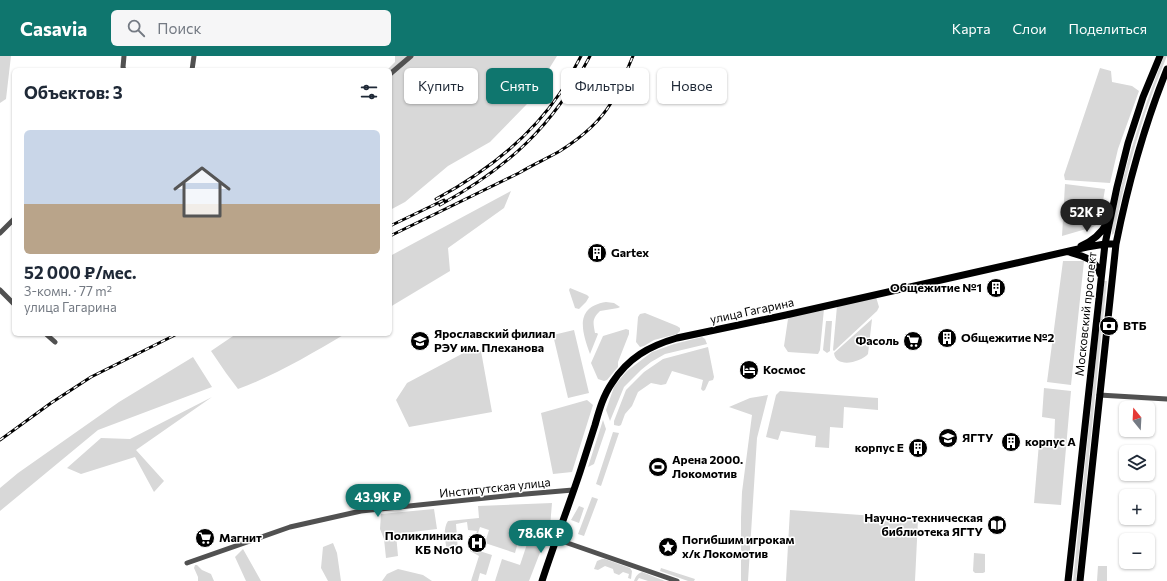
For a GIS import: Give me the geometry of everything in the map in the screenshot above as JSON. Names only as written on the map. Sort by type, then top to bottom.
[{"type":"main road","name":"Московский проспект","points":[[1068,581],[1100,275],[1105,244],[1120,172],[1143,97],[1160,56]]},
{"type":"main road","name":"Московский проспект","points":[[1080,581],[1116,244],[1135,160],[1149,116],[1167,69]]},
{"type":"main road","points":[[1068,252],[1093,240],[1105,226],[1110,217]]},
{"type":"main road","name":"улица Гагарина","points":[[542,581],[602,401],[611,384],[624,368],[647,349],[677,338],[779,317],[1105,244],[1116,244]]},
{"type":"main road","points":[[1068,252],[1091,260],[1099,269],[1100,275]]},
{"type":"street","points":[[123,68],[124,56]]},
{"type":"street","points":[[192,68],[194,56]]},
{"type":"street","points":[[392,72],[411,56]]},
{"type":"street","points":[[0,233],[12,221]]},
{"type":"street","points":[[0,290],[12,302]]},
{"type":"street","points":[[48,336],[55,342]]},
{"type":"street","points":[[1100,396],[1167,399]]},
{"type":"street","name":"Институтская улица","points":[[187,563],[290,527],[361,511],[573,490]]},
{"type":"street","points":[[556,539],[676,581]]},
{"type":"shaded area","points":[[0,56],[11,56],[6,99],[0,103]]},
{"type":"shaded area","points":[[395,56],[557,56],[550,68],[486,68],[486,104],[527,104],[490,142],[448,166],[405,202],[392,209],[392,68],[389,68],[395,62]]},
{"type":"shaded area","points":[[1164,56],[1167,56],[1140,129],[1120,203],[1114,233],[1112,235],[1114,216],[1128,160]]},
{"type":"shaded area","points":[[1100,68],[1111,71],[1112,82],[1132,86],[1139,91],[1118,149],[1110,183],[1065,180],[1064,175]]},
{"type":"shaded area","points":[[1065,184],[1105,189],[1098,224],[1093,227],[1062,236]]},
{"type":"shaded area","points":[[511,191],[504,208],[448,248],[450,271],[392,306],[392,255]]},
{"type":"shaded area","points":[[1063,261],[1084,261],[1071,385],[1047,382]]},
{"type":"shaded area","points":[[1104,281],[1107,281],[1076,581],[1073,581]]},
{"type":"shaded area","points":[[570,288],[589,297],[579,309],[575,308],[569,290]]},
{"type":"shaded area","points":[[876,297],[879,307],[877,311],[834,351],[837,306]]},
{"type":"shaded area","points":[[606,302],[614,303],[620,307],[600,311],[596,316],[594,326],[595,333],[598,334],[590,354],[583,329],[585,315],[589,309]]},
{"type":"shaded area","points":[[824,309],[820,350],[818,354],[788,352],[784,346],[788,319],[792,315]]},
{"type":"shaded area","points":[[645,313],[677,326],[680,328],[680,331],[677,334],[654,340],[640,347],[636,342],[638,317],[640,314]]},
{"type":"shaded area","points":[[872,319],[868,354],[865,357],[855,361],[839,361],[834,353]]},
{"type":"shaded area","points":[[826,321],[832,321],[830,351],[827,353],[823,350]]},
{"type":"shaded area","points":[[626,329],[629,330],[629,334],[618,362],[618,367],[607,380],[604,381],[598,379],[591,363],[603,336]]},
{"type":"shaded area","points":[[574,330],[589,393],[568,398],[553,335]]},
{"type":"shaded area","points":[[233,336],[341,336],[280,371],[238,389],[211,351]]},
{"type":"shaded area","points":[[702,337],[705,339],[707,344],[665,354],[641,370],[624,387],[610,421],[606,410],[614,387],[627,371],[652,352],[674,344]]},
{"type":"shaded area","points":[[708,347],[714,377],[713,380],[709,381],[705,390],[703,391],[701,389],[703,380],[672,371],[666,384],[661,385],[651,383],[638,392],[632,406],[625,414],[621,425],[614,425],[614,421],[626,390],[644,372],[663,359]]},
{"type":"shaded area","points":[[473,348],[481,351],[492,412],[409,427],[396,400],[407,383]]},
{"type":"shaded area","points":[[193,357],[212,387],[98,430],[0,511],[0,488],[18,473],[119,402]]},
{"type":"shaded area","points":[[1044,388],[1071,391],[1061,505],[1034,503],[1039,443],[1054,444],[1055,419],[1042,417]]},
{"type":"shaded area","points":[[780,391],[878,398],[878,410],[844,407],[843,428],[830,427],[829,448],[815,447],[816,436],[781,431],[778,440],[766,437],[776,395]]},
{"type":"shaded area","points":[[768,395],[757,438],[748,581],[741,581],[742,492],[752,415],[729,407],[750,398]]},
{"type":"shaded area","points":[[212,397],[136,450],[164,481],[154,492],[135,457],[81,474],[67,468],[101,438],[130,439]]},
{"type":"shaded area","points":[[587,400],[593,405],[572,472],[553,474],[541,413]]},
{"type":"shaded area","points":[[603,420],[606,429],[594,464],[588,467]]},
{"type":"shaded area","points":[[613,432],[619,433],[601,486],[596,484]]},
{"type":"shaded area","points":[[592,497],[598,499],[584,536],[578,534]]},
{"type":"shaded area","points":[[552,503],[550,527],[529,581],[495,581],[502,559],[520,565],[532,529],[521,525],[515,553],[485,543],[489,530],[480,527],[473,549],[492,555],[486,575],[480,573],[478,581],[471,581],[479,556],[470,551],[477,531],[468,530],[467,522],[456,524],[458,551],[447,553],[445,528],[448,521],[479,518],[478,506]]},
{"type":"shaded area","points":[[579,506],[584,508],[579,523],[571,520]]},
{"type":"shaded area","points":[[434,509],[437,529],[396,534],[398,556],[386,558],[384,539],[380,529],[381,514]]},
{"type":"shaded area","points":[[790,510],[918,519],[915,581],[786,581]]},
{"type":"shaded area","points":[[333,543],[337,553],[341,581],[328,581],[321,568],[323,547]]},
{"type":"shaded area","points":[[243,549],[261,581],[246,581],[235,557]]},
{"type":"shaded area","points":[[974,553],[985,554],[985,572],[975,573],[973,571]]},
{"type":"shaded area","points":[[602,559],[630,568],[632,571],[631,579],[628,578],[629,574],[623,572],[619,575],[614,573],[613,569],[605,566],[598,570],[594,569],[597,561]]},
{"type":"shaded area","points":[[195,565],[211,574],[214,581],[198,581],[194,568]]},
{"type":"shaded area","points":[[1098,566],[1107,566],[1107,581],[1097,581]]},
{"type":"shaded area","points":[[661,568],[695,579],[694,581],[688,581],[660,571]]},
{"type":"shaded area","points":[[398,569],[423,575],[432,581],[382,581],[387,574]]},
{"type":"shaded area","points":[[642,572],[665,581],[648,581],[639,578],[637,581],[634,581],[637,575]]},
{"type":"railway","points":[[436,199],[471,178],[504,154],[520,140],[548,110],[560,93],[581,56]]},
{"type":"railway","points":[[440,205],[465,191],[487,176],[508,160],[527,142],[561,103],[576,81],[590,56]]},
{"type":"railway","points":[[392,235],[519,173],[560,151],[574,141],[595,124],[611,103],[633,56]]},
{"type":"railway","points":[[392,225],[444,200]]},
{"type":"railway","points":[[0,440],[51,403],[91,377],[173,336]]},
{"type":"place","name":"Gartex","points":[[597,253]]},
{"type":"place","name":"Общежитие №1","points":[[996,288]]},
{"type":"place","name":"ВТБ","points":[[1109,326]]},
{"type":"place","name":"Общежитие №2","points":[[947,338]]},
{"type":"place","name":"Ярославский филиал РЭУ им. Плеханова","points":[[420,341]]},
{"type":"place","name":"Фасоль","points":[[913,341]]},
{"type":"place","name":"Космос","points":[[749,370]]},
{"type":"place","name":"ЯГТУ","points":[[948,438]]},
{"type":"place","name":"корпус А","points":[[1011,442]]},
{"type":"place","name":"корпус Е","points":[[918,448]]},
{"type":"place","name":"Арена 2000. Локомотив","points":[[658,467]]},
{"type":"place","name":"Научно-техническая библиотека ЯГТУ","points":[[997,525]]},
{"type":"place","name":"Магнит","points":[[205,538]]},
{"type":"place","name":"Поликлиника КБ No10","points":[[477,543]]},
{"type":"place","name":"Погибшим игрокам х/к Локомотив","points":[[668,547]]}]
